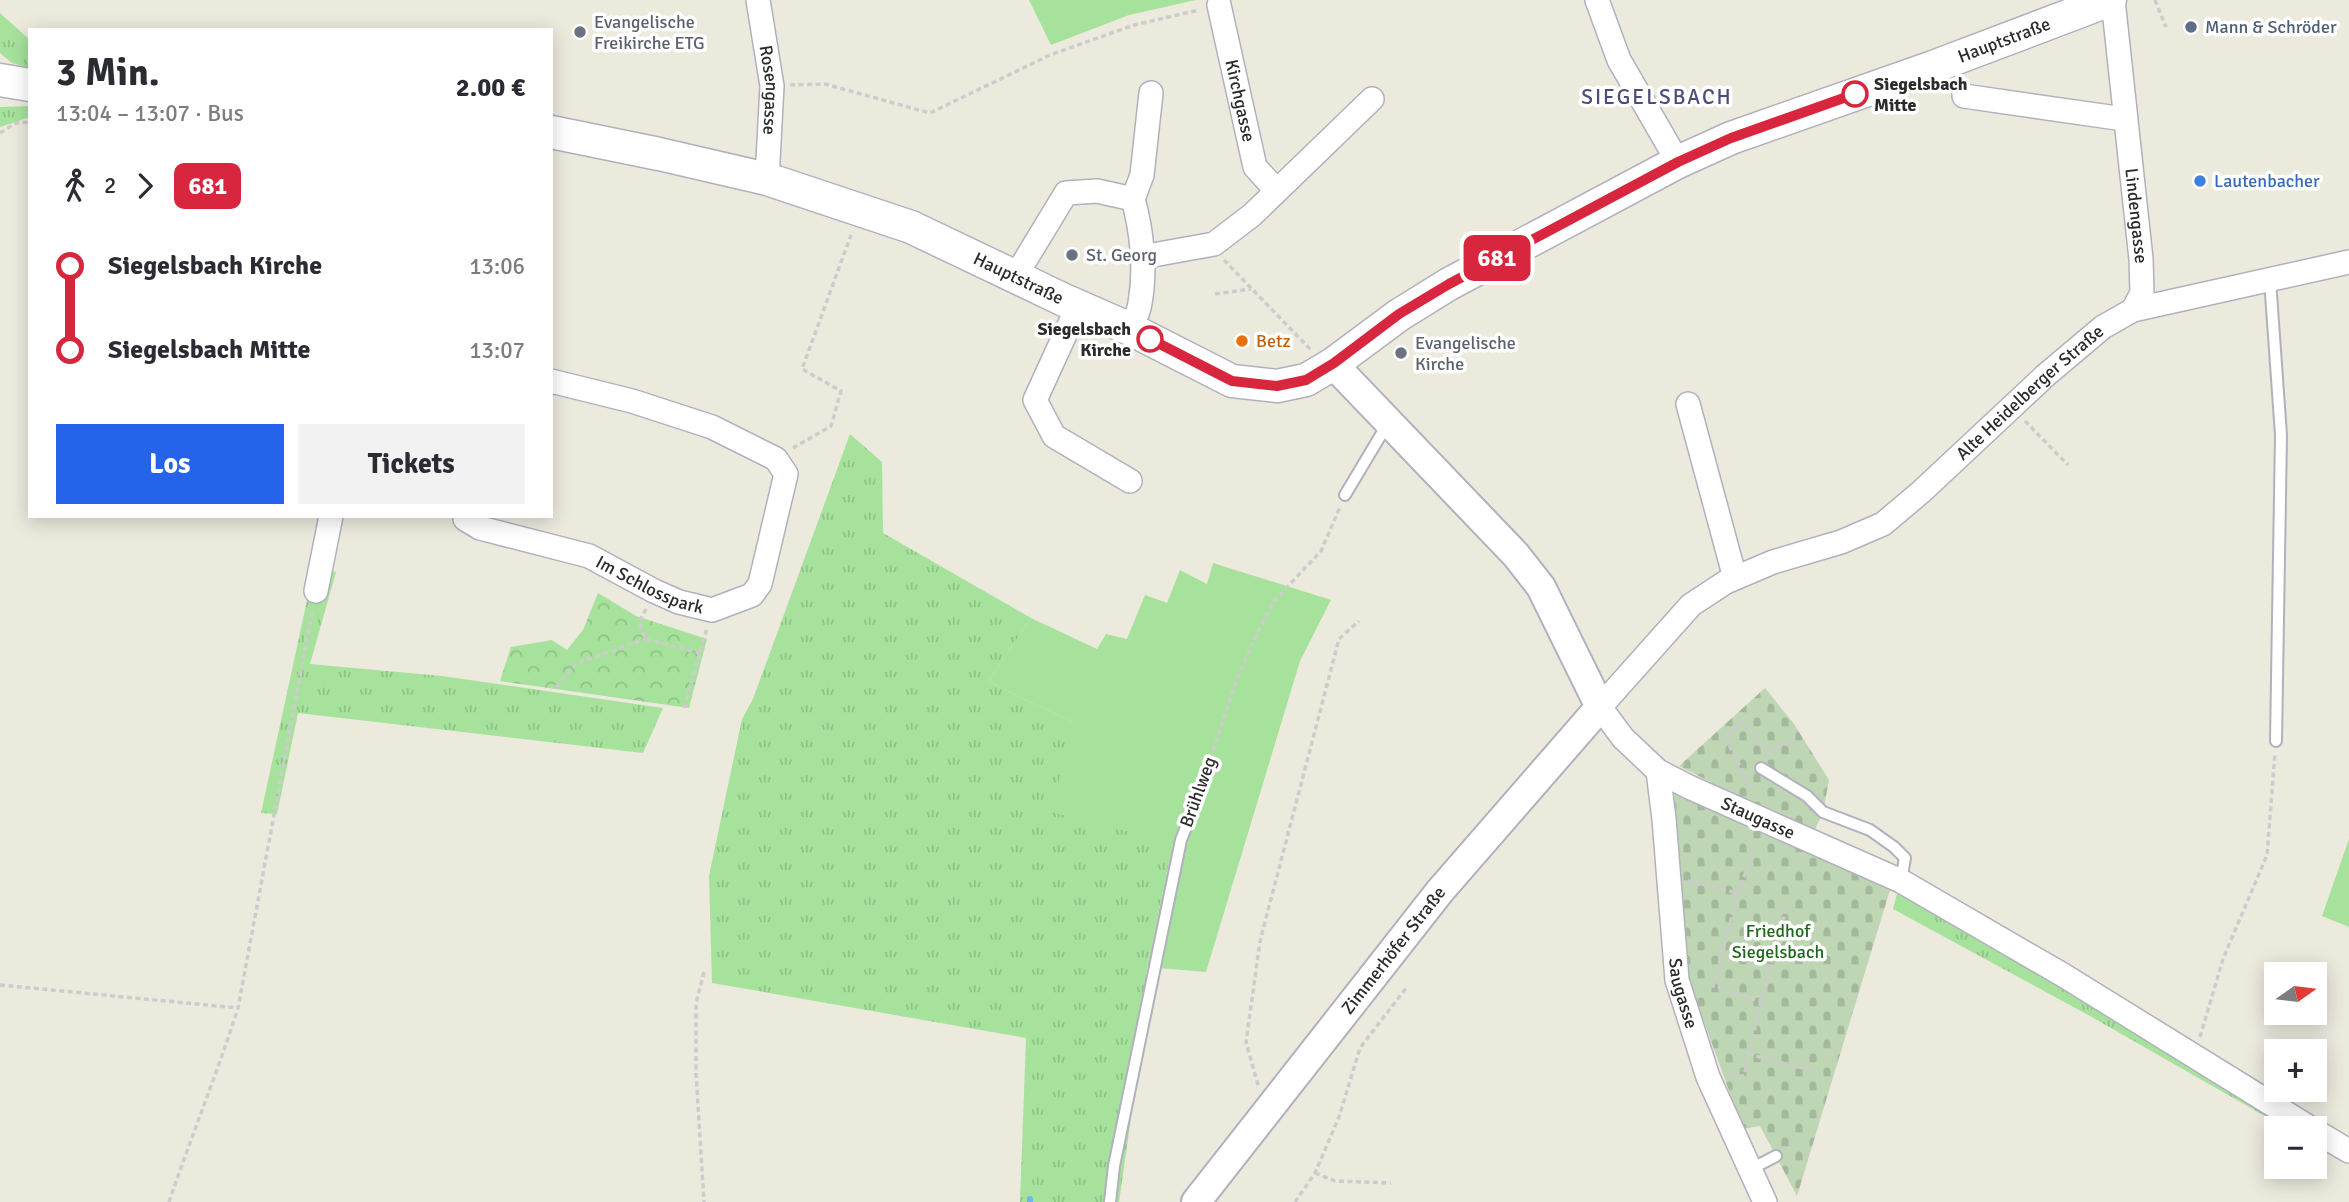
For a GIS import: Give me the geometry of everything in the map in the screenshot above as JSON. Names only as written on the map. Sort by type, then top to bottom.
[{"type":"main road","name":"Hauptstraße","points":[[553,132],[767,179],[860,209],[911,227],[1130,329],[1232,381],[1277,386],[1306,380],[1399,314],[1449,284],[1678,162],[1739,135],[2111,0]]},
{"type":"main road","points":[[0,80],[28,85]]},
{"type":"street","name":"Rosengasse","points":[[758,0],[772,86],[767,179]]},
{"type":"street","points":[[1597,0],[1619,60],[1678,162]]},
{"type":"street","name":"Lindengasse","points":[[2111,0],[2141,259],[2142,293],[2133,310]]},
{"type":"street","name":"Kirchgasse","points":[[1219,5],[1255,167],[1276,190]]},
{"type":"street","points":[[1130,329],[1140,305],[1142,257],[1138,217],[1133,199],[1142,175],[1151,93]]},
{"type":"street","points":[[1964,96],[2124,119]]},
{"type":"street","points":[[1142,257],[1214,244],[1252,215],[1372,99]]},
{"type":"street","points":[[1015,277],[1066,193],[1097,191],[1133,199]]},
{"type":"street","name":"Alte Heidelberger Straße","points":[[1600,706],[1691,605],[1735,578],[1773,562],[1842,542],[1883,524],[2103,327],[2133,310],[2349,262]]},
{"type":"street","points":[[1078,306],[1035,400],[1054,436],[1130,481]]},
{"type":"street","name":"Staugasse","points":[[1330,365],[1516,555],[1541,587],[1600,706],[1623,738],[1658,771],[1901,881],[2063,975],[2290,1116]]},
{"type":"street","points":[[553,381],[632,401],[712,427],[776,458]]},
{"type":"street","points":[[1688,404],[1735,578]]},
{"type":"street","name":"Im Schlosspark","points":[[466,518],[480,528],[589,556],[679,602],[712,610],[752,595],[760,584],[786,474],[776,458]]},
{"type":"street","points":[[316,592],[331,518]]},
{"type":"street","name":"Zimmerhöfer Straße","points":[[1196,1202],[1440,891],[1600,706]]},
{"type":"street","name":"Saugasse","points":[[1658,771],[1677,980],[1708,1077],[1765,1202]]},
{"type":"street","name":"Staugasse","points":[[2327,1138],[2349,1151]]},
{"type":"lane","points":[[2270,280],[2281,435],[2276,741]]},
{"type":"lane","points":[[1345,495],[1388,423]]},
{"type":"lane","points":[[1761,768],[1807,796],[1823,812],[1870,830],[1894,847],[1905,858],[1901,881]]},
{"type":"lane","name":"Brühlweg","points":[[1110,1202],[1114,1166],[1181,840],[1201,789]]},
{"type":"lane","points":[[1749,1170],[1776,1156]]},
{"type":"path","points":[[2155,0],[2166,27]]},
{"type":"path","points":[[772,86],[825,84],[930,113],[1050,55],[1134,26],[1219,5]]},
{"type":"path","points":[[0,133],[16,123],[28,122]]},
{"type":"path","points":[[776,458],[831,426],[841,391],[802,369],[860,209]]},
{"type":"path","points":[[1214,244],[1218,254],[1251,289],[1330,365]]},
{"type":"path","points":[[1215,294],[1251,289]]},
{"type":"path","points":[[2012,407],[2068,466]]},
{"type":"path","name":"Brühlweg","points":[[1201,789],[1236,681],[1258,631],[1274,601],[1321,551],[1345,495]]},
{"type":"path","points":[[645,639],[639,622],[654,591]]},
{"type":"path","points":[[169,1202],[222,1058],[237,1008],[316,592]]},
{"type":"path","points":[[684,708],[712,610]]},
{"type":"path","points":[[1275,1101],[1257,1085],[1247,1042],[1260,941],[1339,639],[1359,621]]},
{"type":"path","points":[[556,687],[577,663],[645,639],[700,653]]},
{"type":"path","points":[[1769,752],[1741,722],[1725,737],[1751,788],[1769,752],[1794,739]]},
{"type":"path","points":[[2193,1058],[2223,959],[2267,855],[2276,741]]},
{"type":"path","points":[[1755,848],[1738,893],[1713,986],[1760,1000]]},
{"type":"path","points":[[1669,879],[1681,879],[1738,893]]},
{"type":"path","points":[[1708,1077],[1744,1076],[1760,1000],[1787,906]]},
{"type":"path","points":[[704,972],[696,1003],[696,1073],[704,1202]]},
{"type":"path","points":[[0,985],[237,1008]]},
{"type":"path","points":[[1295,1202],[1315,1173],[1339,1116],[1360,1048],[1407,987]]},
{"type":"path","points":[[1748,1054],[1817,1072]]},
{"type":"path","points":[[1315,1173],[1335,1181],[1391,1183]]},
{"type":"green space","points":[[1029,0],[1196,0],[1129,15],[1051,45]]},
{"type":"green space","points":[[0,13],[28,38],[28,67],[12,63],[0,53]]},
{"type":"green space","points":[[28,106],[28,118],[0,127],[0,107]]},
{"type":"green space","points":[[850,434],[882,462],[883,533],[1031,618],[988,682],[1073,722],[1173,843],[1147,967],[1140,1055],[1119,1202],[1020,1202],[1026,1038],[712,983],[709,876],[742,719],[753,699]]},
{"type":"green space","points":[[1213,563],[1331,600],[1300,661],[1206,972],[1147,967],[1173,843],[1051,812],[1073,722],[988,682],[1031,618],[1097,649],[1106,634],[1127,639],[1145,595],[1167,603],[1180,570],[1207,584]]},
{"type":"green space","points":[[314,568],[336,572],[310,664],[442,676],[663,708],[643,753],[298,713],[277,814],[261,813]]},
{"type":"green space","points":[[598,593],[636,616],[707,639],[689,708],[500,681],[511,647],[552,640],[567,650],[583,630]]},
{"type":"green space","points":[[1765,688],[1794,724],[1829,780],[1823,812],[1813,834],[1679,766]]},
{"type":"green space","name":"Friedhof Siegelsbach","points":[[1674,789],[1722,814],[1890,890],[1797,1196],[1760,1126],[1743,1129],[1688,978]]},
{"type":"green space","points":[[2349,839],[2349,927],[2322,916]]},
{"type":"green space","points":[[1898,890],[2012,953],[2278,1116],[2265,1116],[2090,1016],[1893,909]]},
{"type":"bus line","name":"681","points":[[1150,339],[1232,381],[1277,386],[1306,380],[1334,363],[1399,314],[1449,284],[1678,162],[1731,138],[1855,94]]},
{"type":"place","name":"Mann & Schröder","points":[[2191,27]]},
{"type":"place","name":"Evangelische Freikirche ETG","points":[[580,32]]},
{"type":"place","name":"Siegelsbach Mitte","points":[[1855,94]]},
{"type":"place","name":"Lautenbacher","points":[[2200,181]]},
{"type":"place","name":"St. Georg","points":[[1072,255]]},
{"type":"place","name":"Siegelsbach Kirche","points":[[1150,339]]},
{"type":"place","name":"Betz","points":[[1242,341]]},
{"type":"place","name":"Evangelische Kirche","points":[[1401,353]]},
{"type":"district","name":"SIEGELSBACH","points":[[1657,97]]}]
